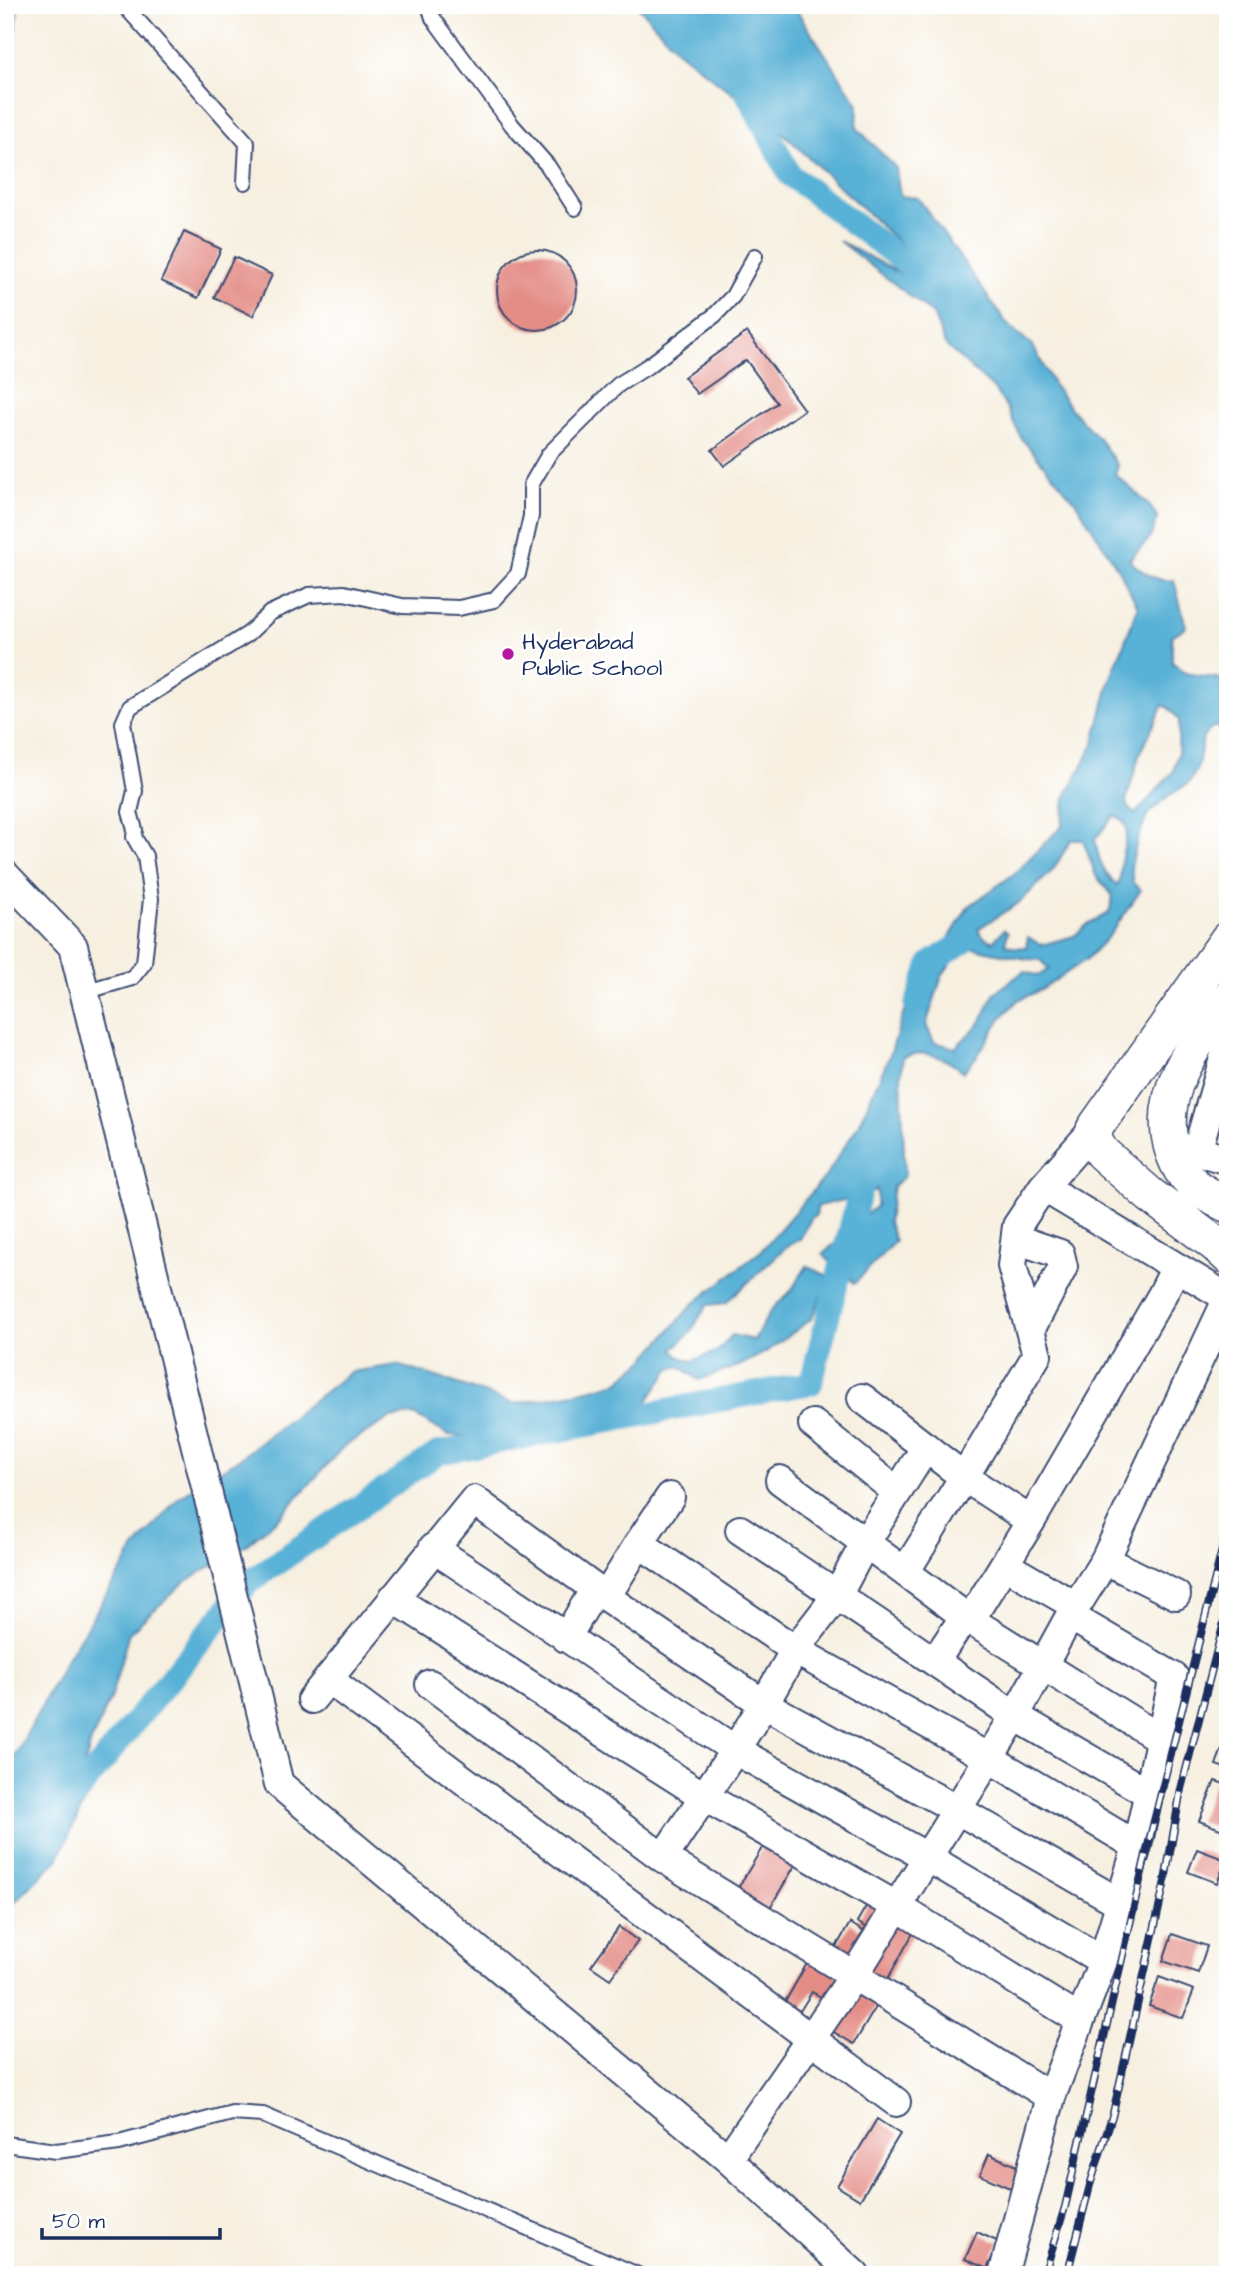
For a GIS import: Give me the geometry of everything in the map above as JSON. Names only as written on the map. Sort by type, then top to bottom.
[{"type":"street","points":[[5,875],[72,946],[279,1784],[728,2159],[855,2275]]},
{"type":"street","points":[[905,1572],[1037,1355],[1012,1266],[1017,1226],[1043,1187],[1094,1129],[1228,939]]},
{"type":"street","points":[[1228,999],[1182,1069],[1169,1099],[1167,1128],[1176,1163],[1195,1186],[1228,1205]]},
{"type":"street","points":[[1228,1045],[1223,1087],[1197,1151],[1228,1160]]},
{"type":"street","points":[[1094,1129],[1095,1142],[1102,1153],[1150,1195],[1228,1256]]},
{"type":"street","points":[[728,2159],[853,1977],[1015,1716],[1070,1616],[1105,1560],[1228,1298],[1043,1187]]},
{"type":"street","points":[[1016,1239],[1060,1254],[1063,1267],[1030,1331]]},
{"type":"street","points":[[935,1661],[1005,1565],[1176,1267]]},
{"type":"street","points":[[862,1398],[964,1477],[1031,1521]]},
{"type":"street","points":[[813,1424],[897,1492]]},
{"type":"street","points":[[663,1858],[735,1750],[795,1650],[838,1594],[864,1543],[926,1447]]},
{"type":"street","points":[[780,1480],[968,1618],[1159,1738]]},
{"type":"street","points":[[566,1638],[639,1543],[670,1497]]},
{"type":"street","points":[[896,2102],[320,1689],[474,1500],[601,1593],[764,1704],[1119,1902]]},
{"type":"street","points":[[740,1530],[1015,1716],[1148,1793]]},
{"type":"street","points":[[639,1543],[795,1650],[989,1758],[1137,1846]]},
{"type":"street","points":[[433,1548],[735,1750],[927,1857],[1104,1961]]},
{"type":"street","points":[[1105,1560],[1176,1595]]},
{"type":"street","points":[[1005,1565],[1074,1605],[1070,1616]]},
{"type":"street","points":[[393,1598],[705,1797],[896,1906],[1080,2020]]},
{"type":"street","points":[[1003,2275],[1051,2098],[1104,1961],[1137,1846],[1174,1677],[1070,1616]]},
{"type":"street","points":[[430,1684],[663,1858],[1051,2098]]},
{"type":"lane","points":[[124,5],[247,143],[245,182]]},
{"type":"lane","points":[[429,5],[433,18],[512,125],[548,166],[575,208]]},
{"type":"lane","points":[[84,992],[132,978],[144,963],[148,941],[151,899],[146,878],[147,867],[134,837],[130,812],[135,791],[123,723],[130,707],[248,634],[270,613],[309,595],[344,593],[402,606],[459,608],[494,600],[518,574],[531,516],[531,485],[549,454],[618,385],[651,364],[715,315],[733,296],[755,256]]},
{"type":"lane","points":[[5,2144],[56,2151],[119,2143],[232,2113],[263,2115],[638,2275]]},
{"type":"green space","points":[[5,5],[14,5],[18,14],[5,119]]},
{"type":"water","points":[[637,5],[793,5],[858,104],[857,128],[896,168],[900,196],[918,198],[1008,325],[1033,346],[1053,384],[1118,466],[1115,474],[1149,505],[1158,518],[1150,538],[1129,560],[1155,578],[1174,580],[1186,627],[1172,636],[1172,662],[1185,673],[1228,680],[1228,732],[1214,726],[1203,737],[1198,767],[1189,783],[1167,797],[1148,814],[1131,866],[1133,883],[1141,890],[1109,936],[1087,959],[1041,990],[1018,1000],[1001,1018],[978,1055],[963,1072],[949,1062],[927,1054],[903,1057],[901,1077],[905,1176],[893,1186],[888,1223],[895,1241],[854,1284],[849,1276],[840,1279],[839,1294],[824,1290],[812,1318],[766,1352],[741,1365],[699,1380],[679,1366],[670,1369],[642,1409],[542,1422],[477,1437],[448,1435],[414,1415],[390,1418],[343,1447],[280,1517],[245,1546],[186,1581],[129,1633],[111,1697],[91,1742],[81,1777],[88,1795],[58,1859],[11,1906],[5,1921],[5,1775],[66,1660],[136,1547],[178,1498],[243,1456],[350,1372],[397,1365],[514,1404],[618,1382],[645,1359],[692,1305],[761,1251],[826,1176],[857,1127],[890,1055],[903,1015],[968,907],[1014,874],[1062,826],[1065,798],[1093,746],[1110,680],[1138,607],[1120,572],[1075,501],[1021,438],[1007,408],[993,388],[945,345],[933,314],[839,241],[912,280],[918,261],[785,135],[677,50]],"holes":[[[1163,705],[1169,708],[1179,720],[1178,753],[1173,772],[1135,814],[1128,808],[1126,801],[1139,756]],[[1114,816],[1125,824],[1127,829],[1117,885],[1101,864],[1095,839]],[[1071,840],[1083,840],[1096,876],[1113,896],[1109,913],[1089,923],[1074,936],[1041,945],[1028,937],[1026,947],[1016,948],[1005,944],[1008,932],[1004,929],[993,942],[983,936],[978,929],[1020,902],[1053,870]],[[972,948],[1040,960],[1049,969],[1038,976],[1024,971],[995,993],[980,1023],[955,1048],[934,1042],[926,1025],[942,976],[952,961],[951,956],[959,949]],[[877,1189],[876,1206],[823,1254],[832,1264],[828,1276],[807,1266],[790,1292],[771,1310],[754,1340],[732,1335],[718,1351],[692,1361],[678,1356],[673,1349],[690,1333],[707,1305],[726,1303],[786,1247],[800,1239],[812,1217],[816,1215],[818,1206],[848,1199],[863,1199]]]},
{"type":"building","points":[[184,232],[221,249],[198,298],[161,281]]},
{"type":"building","points":[[529,250],[545,250],[566,261],[577,282],[577,298],[566,319],[545,330],[529,330],[515,324],[503,312],[497,298],[497,282],[503,268],[515,256]]},
{"type":"building","points":[[234,257],[272,275],[253,316],[214,297]]},
{"type":"building","points":[[747,332],[804,410],[724,466],[712,450],[777,403],[746,360],[697,394],[684,377]]},
{"type":"building","points":[[1222,1749],[1228,1752],[1228,1769],[1216,1765]]},
{"type":"building","points":[[1215,1781],[1228,1785],[1228,1832],[1199,1821]]},
{"type":"building","points":[[765,1843],[797,1862],[765,1916],[733,1896]]},
{"type":"building","points":[[1197,1849],[1226,1860],[1217,1883],[1188,1872]]},
{"type":"building","points":[[872,1896],[891,1906],[876,1933],[857,1922]]},
{"type":"building","points":[[895,1912],[918,1924],[885,1984],[863,1972]]},
{"type":"building","points":[[850,1923],[871,1936],[852,1968],[831,1956]]},
{"type":"building","points":[[619,1927],[638,1941],[610,1979],[591,1966]]},
{"type":"building","points":[[1172,1934],[1207,1946],[1198,1973],[1163,1961]]},
{"type":"building","points":[[810,1958],[845,1978],[830,2002],[812,1992],[800,2011],[785,2002]]},
{"type":"building","points":[[1159,1977],[1194,1990],[1183,2018],[1149,2006]]},
{"type":"building","points":[[850,1983],[880,2000],[854,2044],[825,2027]]},
{"type":"building","points":[[877,2119],[900,2134],[860,2200],[837,2186]]},
{"type":"building","points":[[989,2154],[1021,2168],[1012,2189],[980,2175]]},
{"type":"building","points":[[977,2232],[999,2242],[987,2269],[965,2259]]},
{"type":"waterway","points":[[742,84],[790,175],[941,290]]},
{"type":"waterway","points":[[916,1006],[931,963],[962,943]]},
{"type":"waterway","points":[[63,1810],[249,1582],[438,1453],[811,1383],[866,1168]]},
{"type":"railway","points":[[1044,2275],[1065,2207],[1150,1837],[1228,1526]]},
{"type":"railway","points":[[1067,2275],[1090,2185],[1113,2113],[1165,1881],[1181,1789],[1228,1607]]},
{"type":"place","name":"Hyderabad Public School","points":[[508,654]]}]
